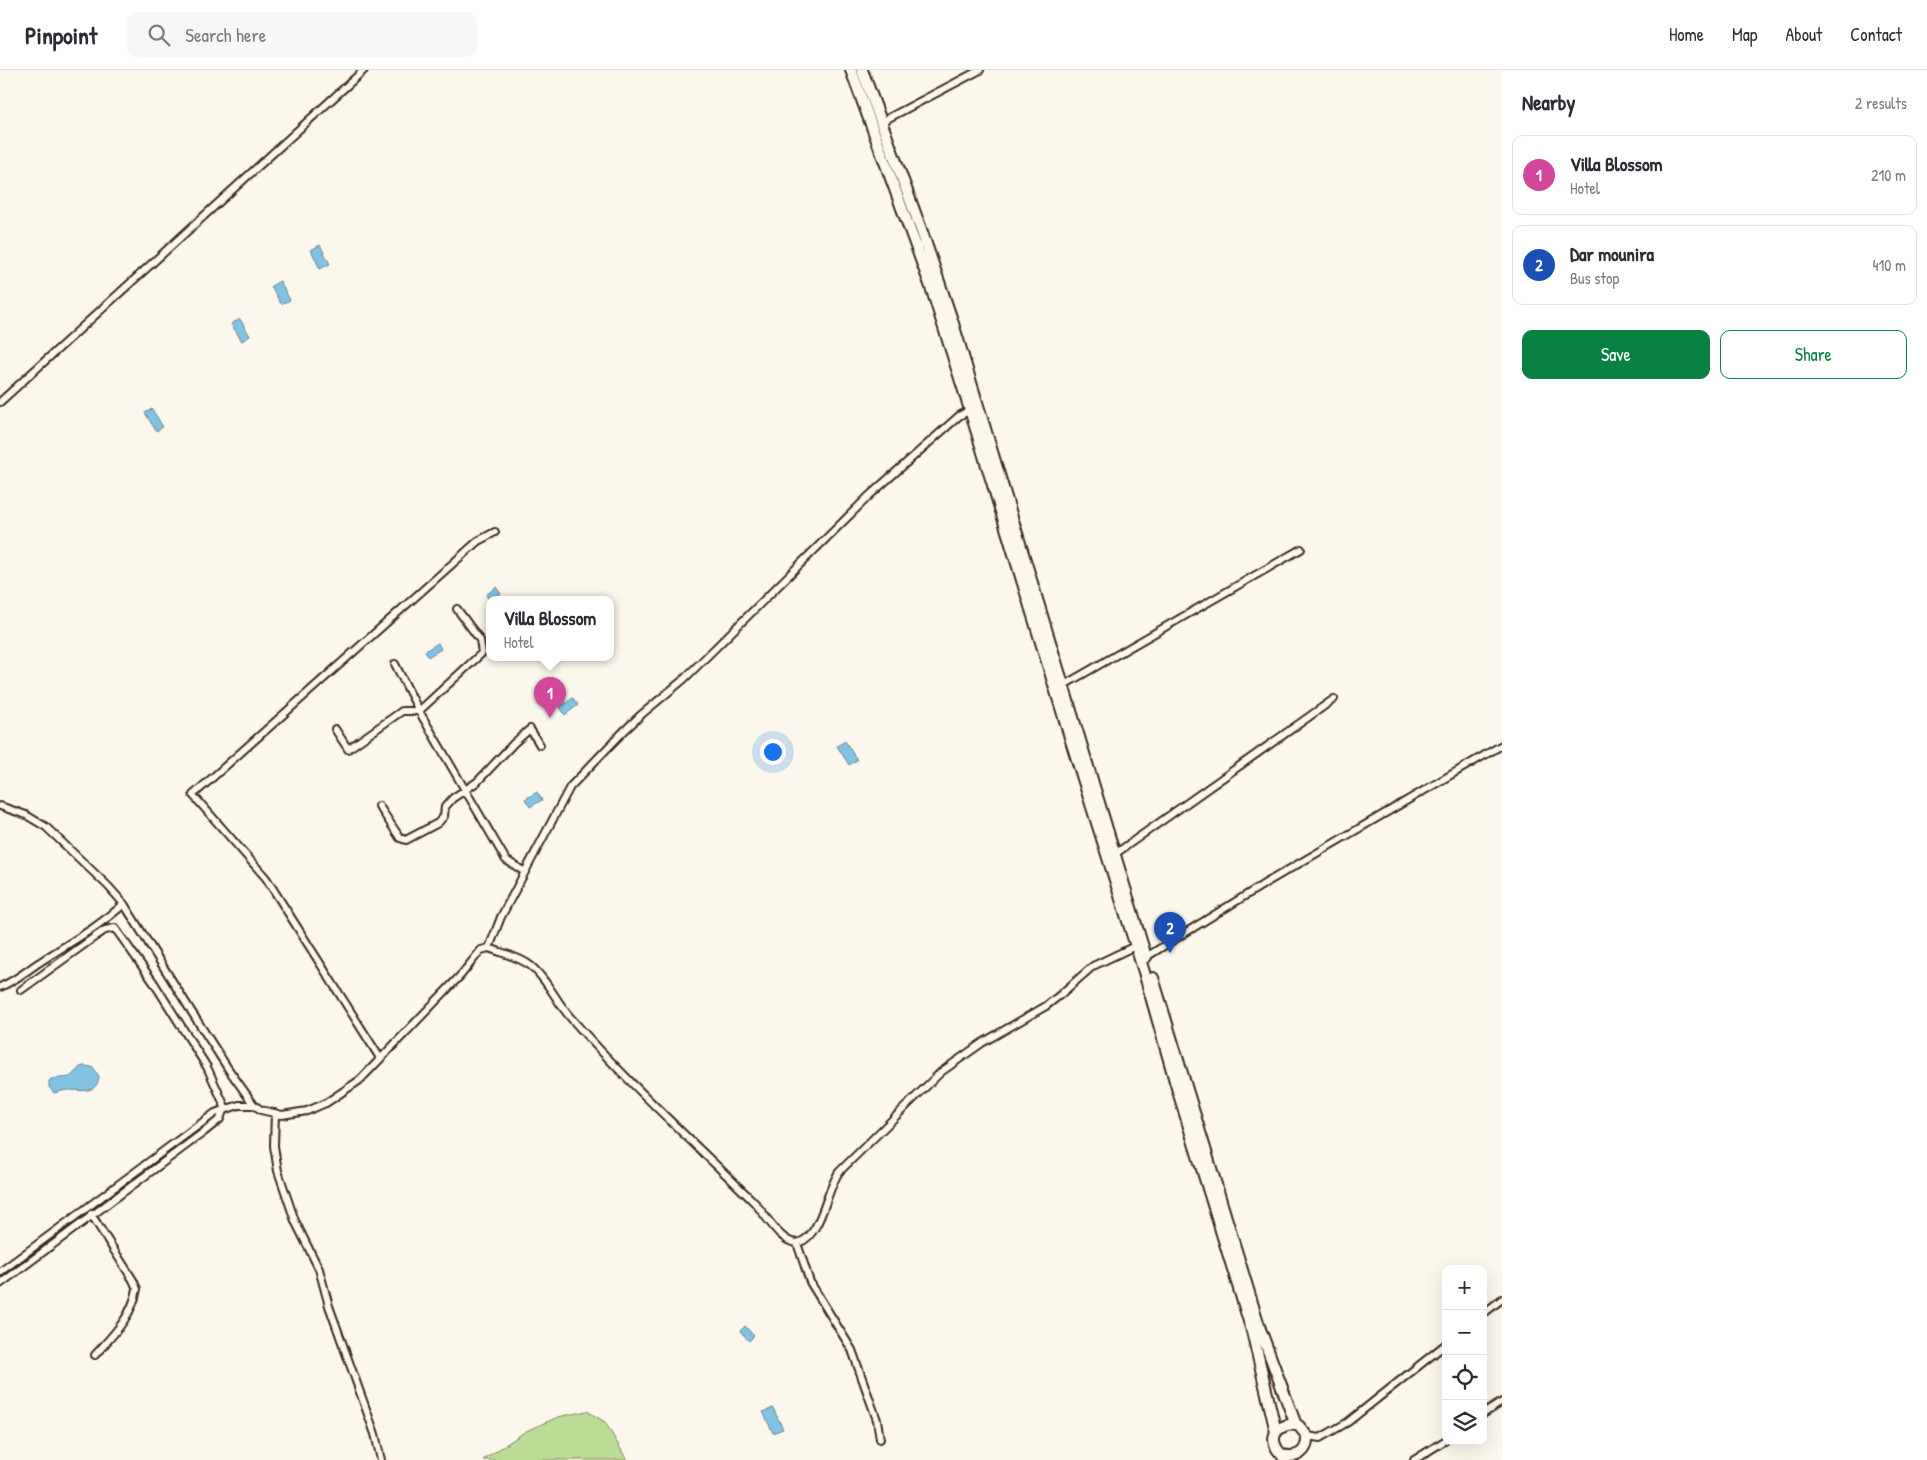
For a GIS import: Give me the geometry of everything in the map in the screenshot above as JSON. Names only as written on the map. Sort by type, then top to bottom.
[{"type":"highway","points":[[851,70],[931,287],[970,410],[1252,1331],[1276,1432],[1274,1443],[1284,1458],[1305,1455],[1307,1436],[1304,1430],[1296,1425],[1287,1424],[1276,1432]]},
{"type":"highway","points":[[862,70],[921,229],[951,317],[1260,1329],[1296,1425]]},
{"type":"street","points":[[0,402],[364,70]]},
{"type":"street","points":[[881,122],[980,70]]},
{"type":"street","points":[[489,948],[501,917],[570,787],[642,714],[683,680],[870,495],[959,416],[970,410]]},
{"type":"street","points":[[380,1058],[266,878],[192,796],[478,541],[495,532]]},
{"type":"street","points":[[1064,685],[1301,549]]},
{"type":"street","points":[[335,729],[348,749],[402,711],[419,711],[482,653],[480,640],[457,609]]},
{"type":"street","points":[[395,664],[419,711],[506,860],[525,872]]},
{"type":"street","points":[[1115,854],[1334,700]]},
{"type":"street","points":[[379,806],[400,838],[406,840],[438,823],[444,816],[445,807],[453,798],[478,782],[514,743],[530,730],[540,745]]},
{"type":"street","points":[[1146,956],[1502,745]]},
{"type":"street","points":[[0,806],[26,815],[46,827],[108,886],[124,904],[191,1011],[254,1105],[261,1110],[282,1115],[307,1111],[326,1102],[360,1080],[461,975],[481,950],[489,948],[520,959],[534,968],[559,1005],[608,1058],[699,1151],[756,1204],[765,1218],[790,1243],[797,1243],[807,1238],[817,1226],[832,1182],[839,1172],[941,1072],[982,1043],[1046,1006],[1093,966],[1135,946]]},
{"type":"street","points":[[0,987],[16,980],[39,962],[82,937],[124,904]]},
{"type":"street","points":[[0,1284],[210,1128],[221,1118],[224,1110],[207,1067],[154,983],[115,928],[105,930],[21,990]]},
{"type":"street","points":[[0,1272],[213,1114],[239,1105],[254,1105]]},
{"type":"street","points":[[275,1113],[274,1146],[278,1171],[295,1221],[319,1270],[333,1320],[375,1434],[382,1460]]},
{"type":"street","points":[[87,1209],[133,1280],[137,1290],[130,1311],[121,1327],[94,1355]]},
{"type":"street","points":[[797,1243],[810,1282],[852,1350],[877,1420],[880,1439]]},
{"type":"street","points":[[1487,1311],[1502,1299]]},
{"type":"street","points":[[1307,1436],[1320,1438],[1348,1422],[1442,1347]]},
{"type":"street","points":[[1487,1411],[1502,1402]]},
{"type":"street","points":[[1414,1460],[1442,1442]]},
{"type":"green space","points":[[587,1411],[605,1422],[627,1460],[483,1460],[526,1431],[558,1417]]},
{"type":"water","points":[[320,245],[330,264],[320,269],[311,250]]},
{"type":"water","points":[[280,281],[290,300],[281,304],[271,286]]},
{"type":"water","points":[[240,319],[250,336],[242,341],[231,324]]},
{"type":"water","points":[[152,409],[163,427],[156,431],[145,413]]},
{"type":"water","points":[[496,587],[501,594],[497,596],[486,595]]},
{"type":"water","points":[[438,643],[441,649],[428,657],[425,651]]},
{"type":"water","points":[[573,698],[578,705],[565,715],[560,707]]},
{"type":"water","points":[[845,741],[857,760],[849,765],[837,746]]},
{"type":"water","points":[[537,792],[542,800],[530,807],[525,799]]},
{"type":"water","points":[[80,1067],[92,1067],[99,1076],[98,1082],[92,1089],[83,1091],[67,1090],[54,1093],[49,1087],[51,1079],[70,1077]]},
{"type":"water","points":[[745,1326],[754,1336],[749,1341],[740,1331]]},
{"type":"water","points":[[773,1408],[783,1429],[773,1433],[763,1412]]},
{"type":"place","name":"Villa Blossom","points":[[550,718]]},
{"type":"place","name":"Dar mounira","points":[[1170,953]]}]
